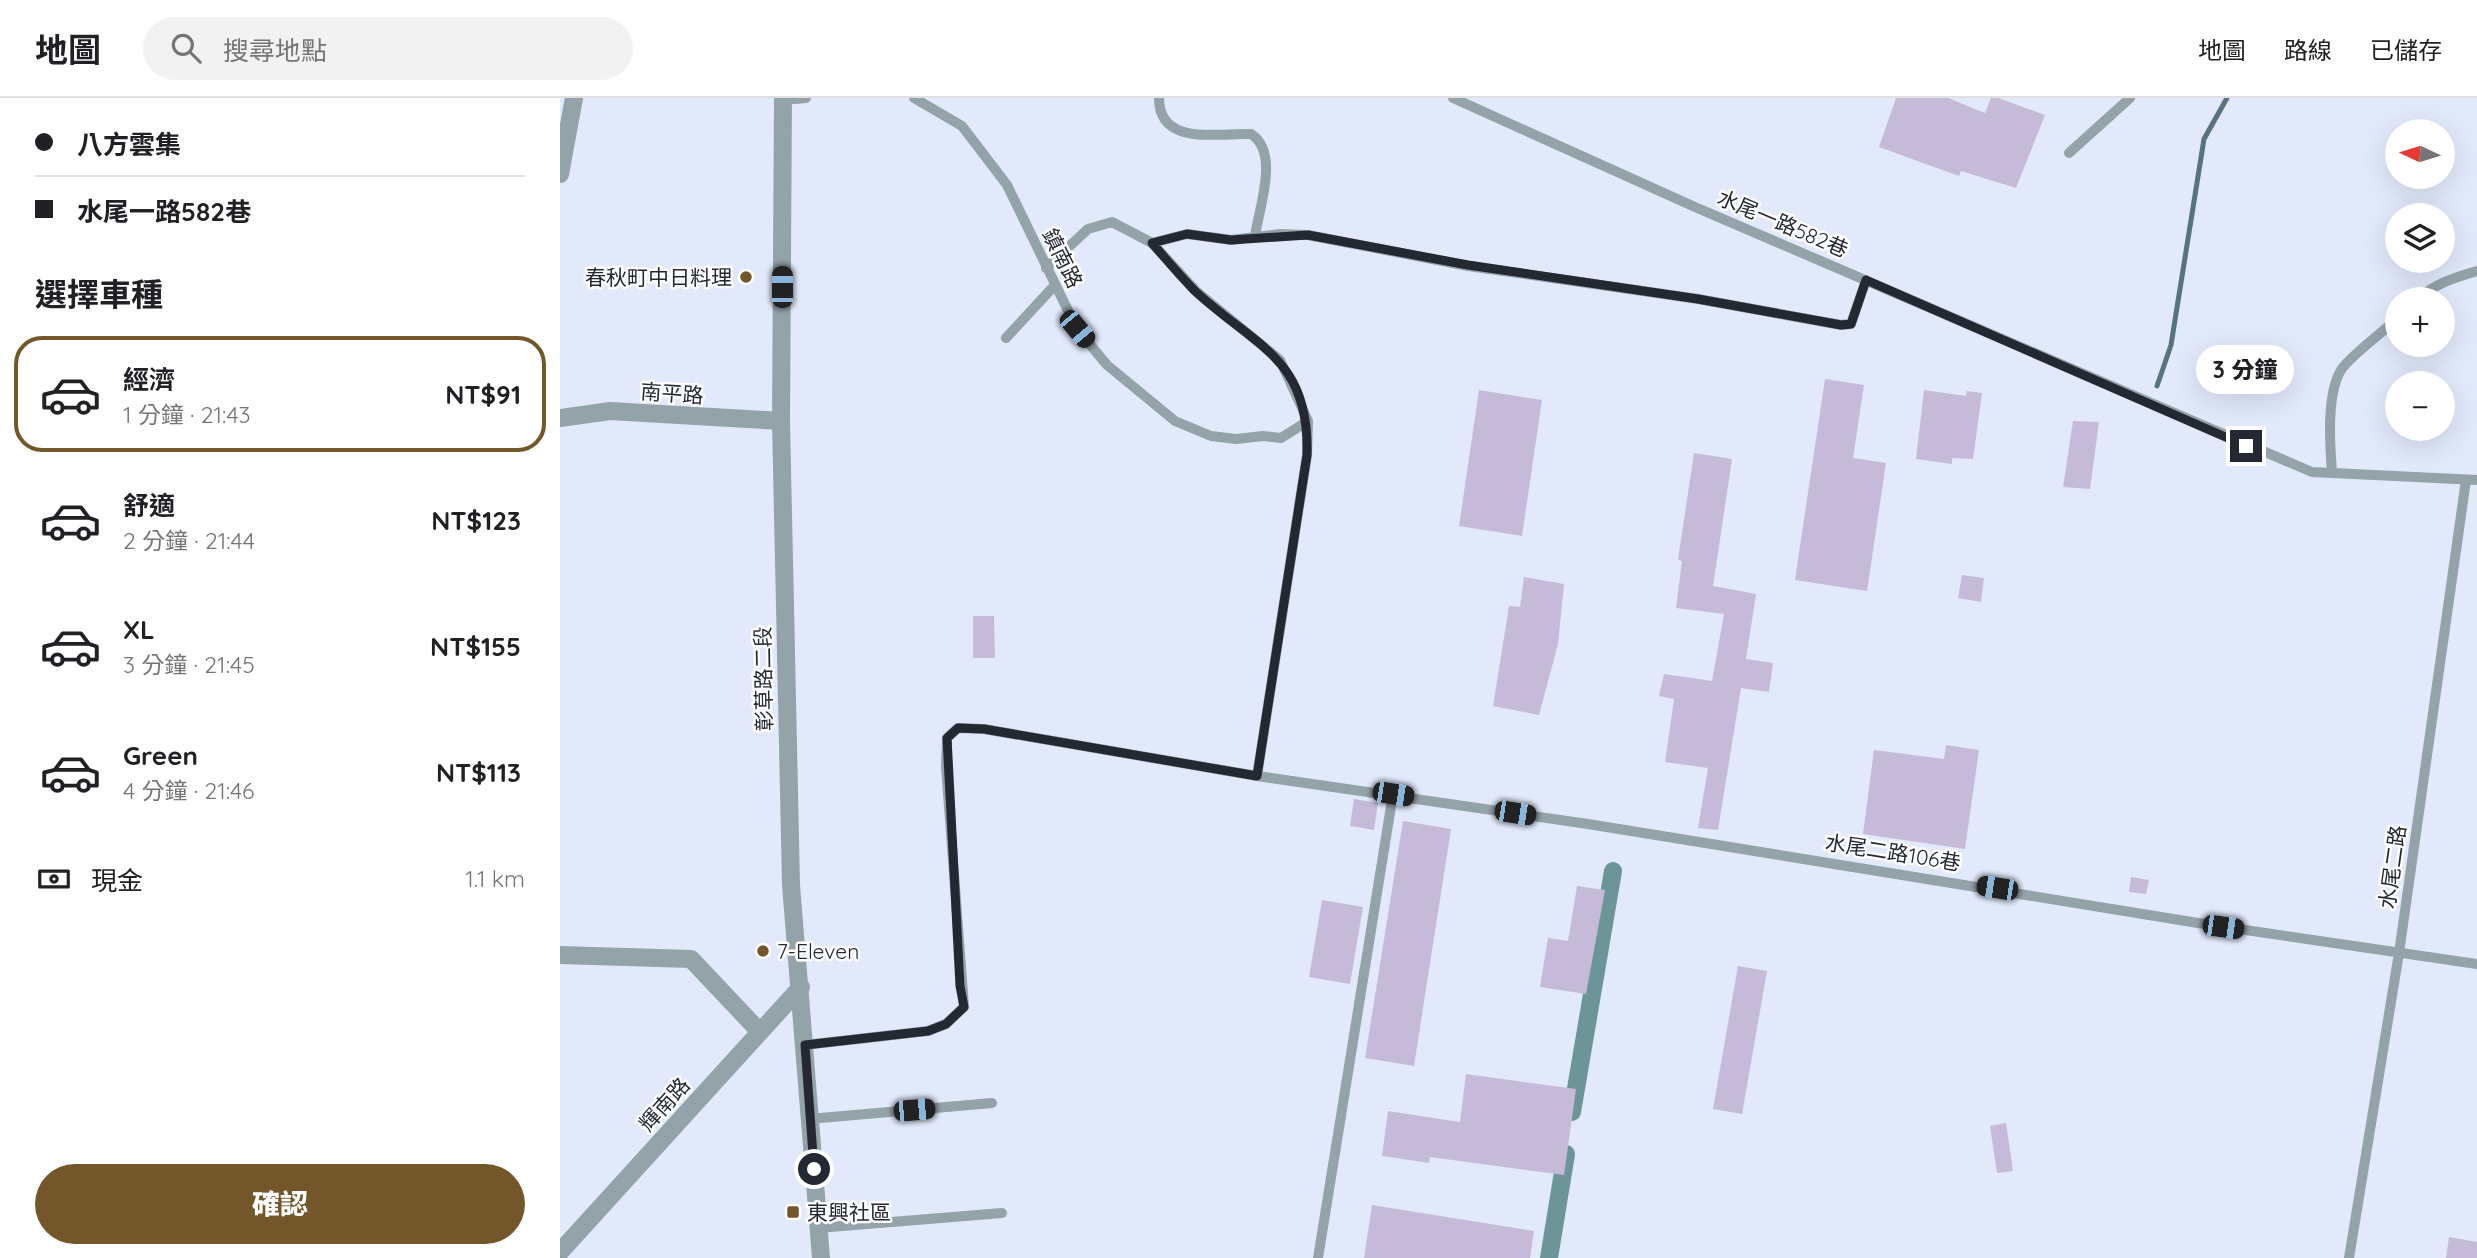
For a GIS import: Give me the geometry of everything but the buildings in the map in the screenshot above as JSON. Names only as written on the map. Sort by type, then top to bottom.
[{"type":"street","points":[[560,174],[574,98]]},
{"type":"street","name":"彰草路二段","points":[[783,99],[781,421],[791,885],[821,1258]]},
{"type":"street","name":"南平路","points":[[560,418],[610,411],[781,421]]},
{"type":"street","points":[[560,955],[691,959],[760,1032]]},
{"type":"street","name":"輝南路","points":[[560,1252],[801,987]]},
{"type":"lane","points":[[783,99],[806,98]]},
{"type":"lane","name":"鎮南路","points":[[914,98],[962,126],[1007,185],[1077,329],[1107,365],[1175,421],[1189,429],[1236,439],[1263,436],[1281,438],[1308,421]]},
{"type":"lane","points":[[1159,98],[1162,118],[1167,127],[1179,132],[1251,134],[1259,139],[1264,148],[1266,164],[1255,236]]},
{"type":"lane","name":"水尾一路582巷","points":[[1452,98],[2272,457],[2312,472],[2472,480]]},
{"type":"lane","points":[[2069,153],[2130,98]]},
{"type":"lane","points":[[1046,268],[1088,229],[1112,222],[1152,243],[1196,291],[1280,360],[1308,421],[1307,455],[1257,776]]},
{"type":"lane","points":[[1152,243],[1187,234],[1231,240],[1255,236],[1308,235],[1468,265],[1698,299],[1841,325],[1851,324],[1855,317],[1866,280]]},
{"type":"lane","points":[[2438,287],[2477,271]]},
{"type":"lane","points":[[1006,338],[1055,285]]},
{"type":"lane","points":[[2332,473],[2329,438],[2334,392],[2341,370],[2385,330]]},
{"type":"lane","name":"水尾二路","points":[[2349,1258],[2472,480]]},
{"type":"lane","name":"水尾二路106巷","points":[[805,1045],[928,1031],[946,1024],[964,1007],[946,767],[947,738],[958,728],[984,729],[1257,776],[1588,824],[2477,964]]},
{"type":"lane","points":[[1318,1258],[1393,794]]},
{"type":"lane","points":[[809,1119],[992,1103]]},
{"type":"lane","points":[[818,1228],[1002,1213]]},
{"type":"waterway","points":[[2157,386],[2171,345],[2204,139],[2227,98]]},
{"type":"waterway","points":[[1572,1112],[1613,871]]},
{"type":"waterway","points":[[1549,1258],[1566,1154]]},
{"type":"place","name":"春秋町中日料理","points":[[746,277]]},
{"type":"place","name":"7-Eleven","points":[[763,951]]},
{"type":"place","name":"東興社區","points":[[793,1212]]},
{"type":"route","points":[[814,1169],[805,1045],[928,1031],[946,1024],[964,1007],[960,986],[946,767],[947,738],[958,728],[984,729],[1257,776],[1307,455],[1308,421],[1280,360],[1196,291],[1152,243],[1187,234],[1231,240],[1280,234],[1308,235],[1468,265],[1698,299],[1841,325],[1851,324],[1855,317],[1866,280],[2246,446]]}]
